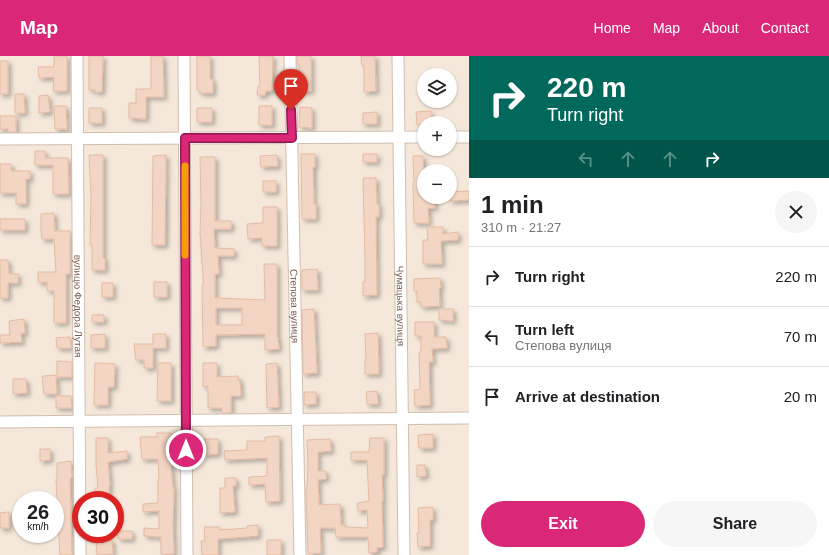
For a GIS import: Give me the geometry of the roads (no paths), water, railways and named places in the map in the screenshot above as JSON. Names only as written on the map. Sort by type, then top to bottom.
[{"type":"street","name":"вулицю Федора Лутая","points":[[77,56],[80,555]]},
{"type":"street","points":[[184,56],[187,555]]},
{"type":"street","name":"Степова вулиця","points":[[290,56],[300,555]]},
{"type":"street","name":"Чумацька вулиця","points":[[398,56],[404,555]]},
{"type":"street","points":[[0,139],[417,137]]},
{"type":"street","points":[[457,137],[469,137]]},
{"type":"street","points":[[0,422],[469,418]]}]
